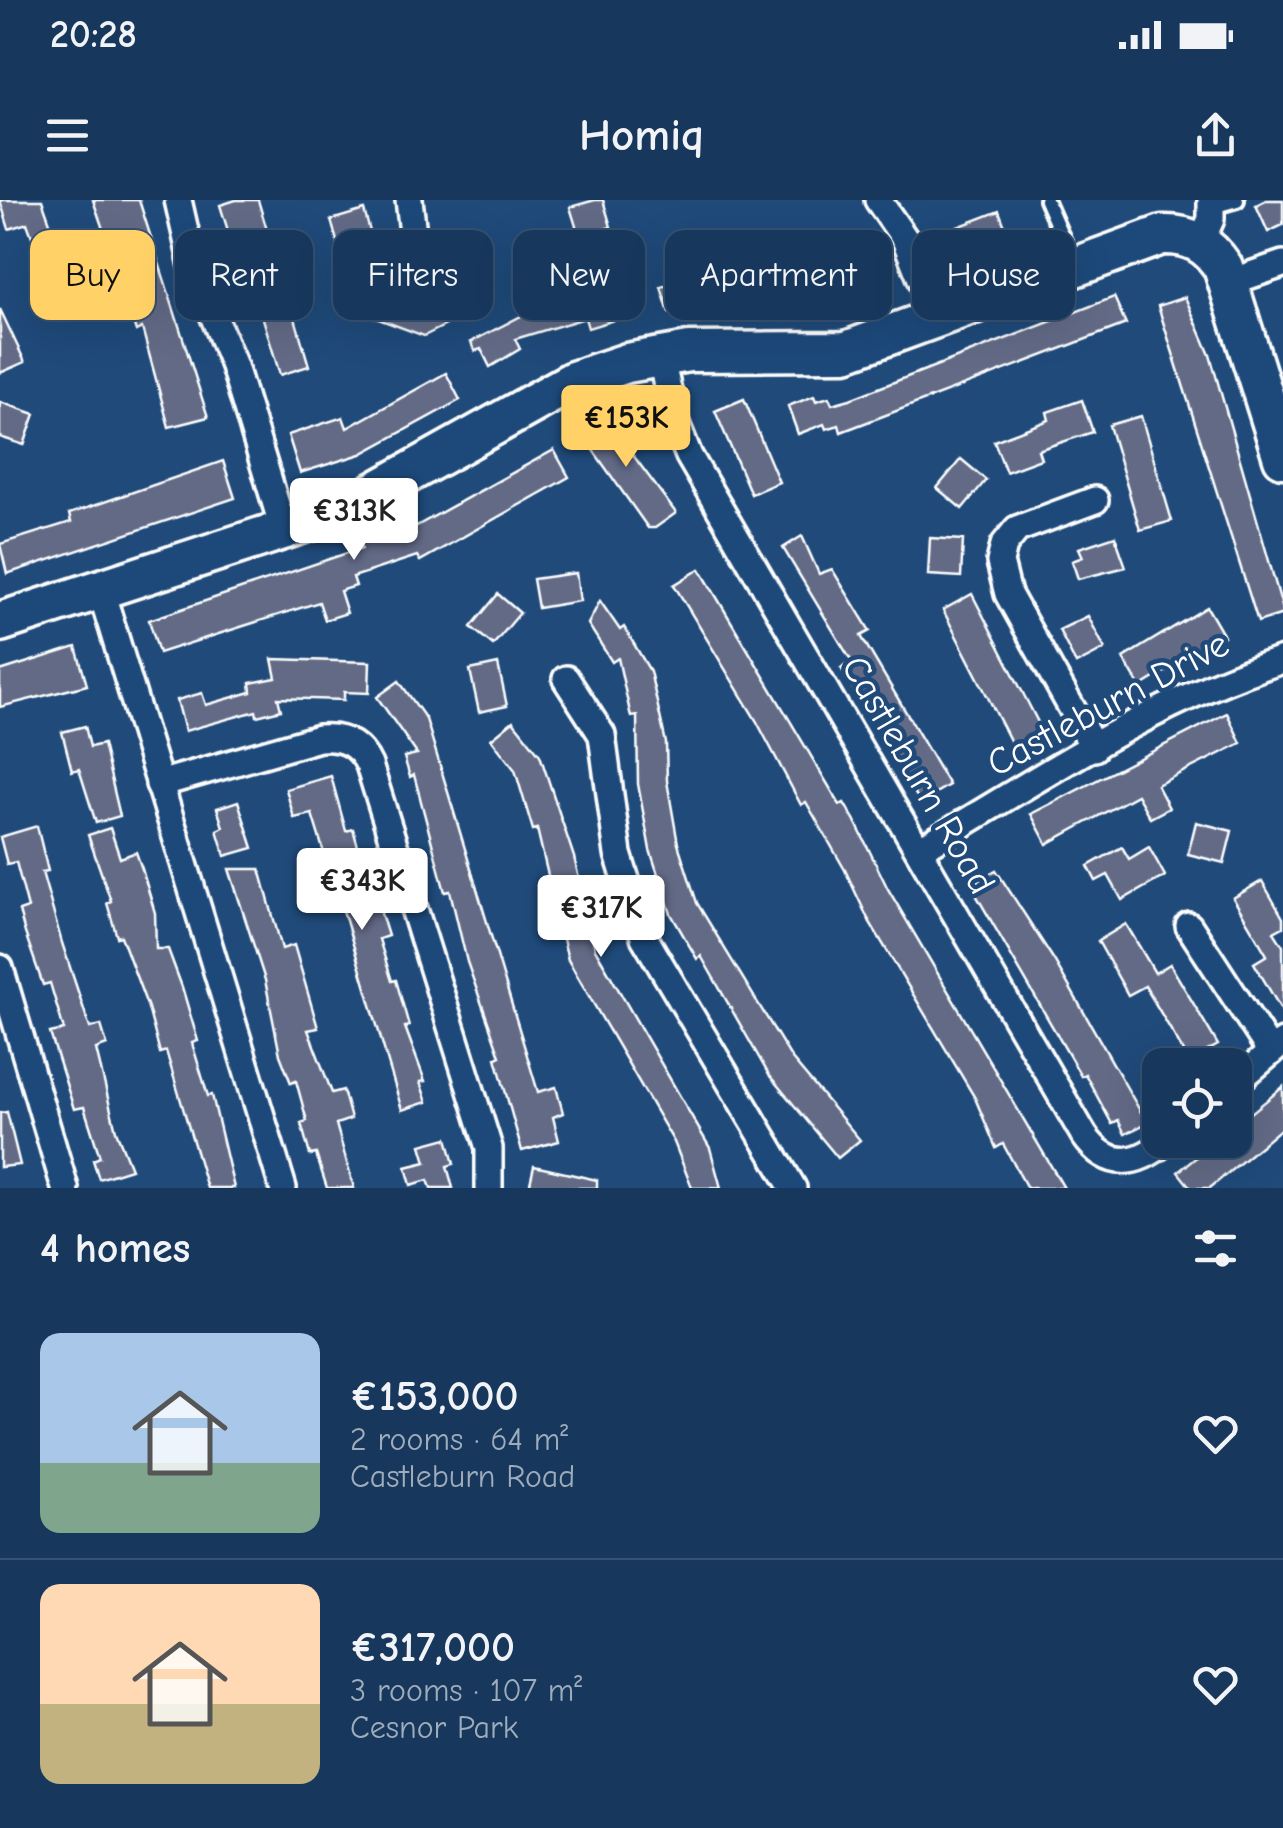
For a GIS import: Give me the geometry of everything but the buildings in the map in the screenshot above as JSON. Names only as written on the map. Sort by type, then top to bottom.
[{"type":"street","points":[[178,200],[193,266],[234,366],[284,532]]},
{"type":"street","points":[[409,200],[413,230]]},
{"type":"street","points":[[878,200],[912,256]]},
{"type":"street","points":[[1076,266],[1162,235],[1184,236],[1215,212]]},
{"type":"street","points":[[1215,212],[1218,259],[1230,282],[1283,458]]},
{"type":"street","points":[[1230,282],[1283,264]]},
{"type":"street","points":[[0,622],[284,532],[341,510],[573,380],[660,356],[719,350],[846,351],[931,320]]},
{"type":"street","name":"Castleburn Road","points":[[660,356],[678,430],[690,456],[1094,1149],[1105,1158],[1132,1162],[1142,1156]]},
{"type":"street","points":[[1094,748],[1008,594],[1000,562],[1007,540],[1022,526],[1095,500]]},
{"type":"street","points":[[100,591],[283,1188]]},
{"type":"street","name":"Castleburn Drive","points":[[919,850],[1094,748],[1227,680],[1283,660]]},
{"type":"street","points":[[566,679],[602,735],[618,854],[644,938],[793,1188]]},
{"type":"street","points":[[158,784],[319,738],[344,739],[360,751],[369,766],[489,1148],[489,1188]]},
{"type":"street","points":[[1189,926],[1277,1047],[1252,1068]]},
{"type":"street","points":[[0,968],[65,1188]]},
{"type":"lane","points":[[1046,200],[1076,266]]}]
